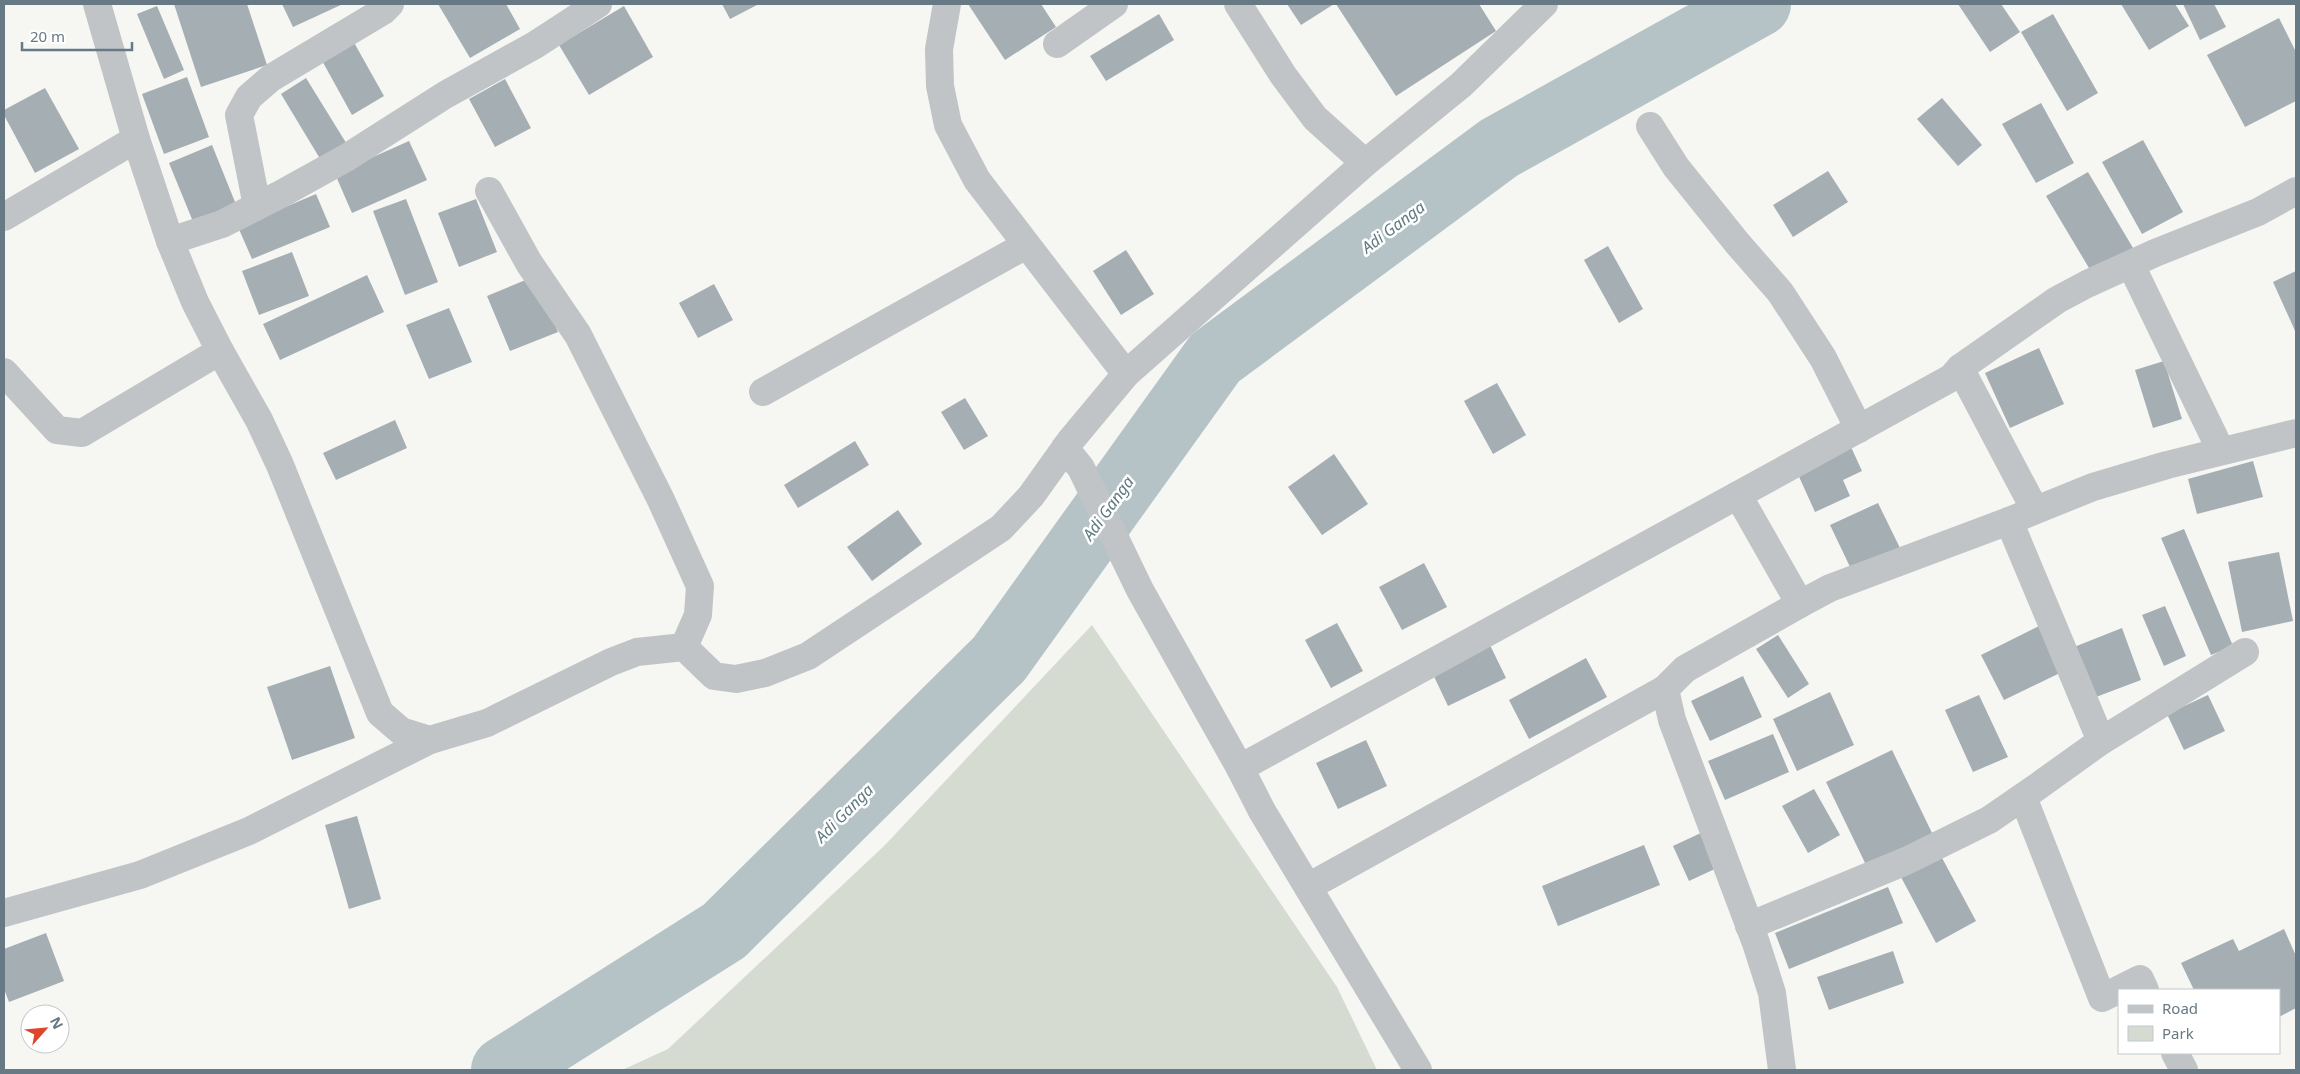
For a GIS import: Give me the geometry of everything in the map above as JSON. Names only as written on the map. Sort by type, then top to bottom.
[{"type":"street","points":[[97,4],[136,139],[170,241],[195,302],[220,352],[259,420],[280,465],[380,713],[401,731],[430,740]]},
{"type":"street","points":[[257,206],[239,115],[249,97],[271,78],[382,11],[390,4]]},
{"type":"street","points":[[170,241],[222,224],[346,158],[445,95],[536,45],[598,4]]},
{"type":"street","points":[[946,4],[939,49],[940,86],[948,124],[977,180],[1026,245],[1118,383]]},
{"type":"street","points":[[1056,44],[1114,4]]},
{"type":"street","points":[[1238,4],[1283,75],[1315,118],[1365,163]]},
{"type":"street","points":[[684,647],[714,676],[736,679],[765,673],[808,656],[1001,528],[1073,452],[1118,383],[1365,163],[1461,85],[1544,4]]},
{"type":"street","points":[[1650,126],[1676,167],[1786,300],[1823,358],[1859,429]]},
{"type":"street","points":[[4,217],[136,139]]},
{"type":"street","points":[[1240,768],[1951,378],[1960,368],[2057,300],[2087,284],[2258,212],[2296,191]]},
{"type":"street","points":[[489,192],[530,263],[578,335],[661,500],[700,586],[698,615],[684,647]]},
{"type":"street","points":[[763,392],[1026,245]]},
{"type":"street","points":[[2131,265],[2221,451]]},
{"type":"street","points":[[4,372],[57,430],[82,433],[220,352]]},
{"type":"street","points":[[1960,368],[2036,510]]},
{"type":"street","points":[[1308,887],[1665,689],[1685,669],[1830,588],[2009,522],[2093,488],[2221,451],[2296,433]]},
{"type":"street","points":[[1073,452],[1140,590],[1240,768],[1262,811],[1418,1070]]},
{"type":"street","points":[[1738,496],[1800,604]]},
{"type":"street","points":[[2009,522],[2101,740]]},
{"type":"street","points":[[4,913],[140,875],[249,831],[430,740],[487,723],[611,662],[637,652],[684,647]]},
{"type":"street","points":[[1749,926],[1906,861],[1989,820],[2023,798],[2101,740],[2245,652]]},
{"type":"street","points":[[1665,689],[1672,720],[1772,993],[1782,1070]]},
{"type":"street","points":[[2023,798],[2102,998],[2118,990]]},
{"type":"street","points":[[2120,989],[2140,979],[2145,989]]},
{"type":"street","points":[[2176,1054],[2184,1070]]},
{"type":"green space","points":[[1092,625],[1337,987],[1377,1070],[622,1070],[668,1049],[885,845]]},
{"type":"building","points":[[174,4],[247,4],[267,65],[201,87]]},
{"type":"building","points":[[282,4],[343,4],[293,27]]},
{"type":"building","points":[[438,4],[506,4],[520,29],[470,58]]},
{"type":"building","points":[[722,4],[759,4],[730,19]]},
{"type":"building","points":[[968,4],[1041,4],[1056,27],[1005,60]]},
{"type":"building","points":[[1287,4],[1334,4],[1301,25]]},
{"type":"building","points":[[1336,4],[1479,4],[1496,31],[1396,96]]},
{"type":"building","points":[[1958,4],[2001,4],[2020,32],[1990,52]]},
{"type":"building","points":[[2121,4],[2175,4],[2189,26],[2149,50]]},
{"type":"building","points":[[2183,4],[2214,4],[2226,27],[2200,40]]},
{"type":"building","points":[[157,6],[184,70],[164,79],[137,14]]},
{"type":"building","points":[[624,6],[653,57],[589,95],[559,45]]},
{"type":"building","points":[[1159,14],[1174,40],[1106,81],[1090,56]]},
{"type":"building","points":[[2053,14],[2098,93],[2067,111],[2021,32]]},
{"type":"building","points":[[2279,18],[2296,52],[2296,101],[2245,127],[2207,55]]},
{"type":"building","points":[[352,39],[384,96],[352,115],[320,57]]},
{"type":"building","points":[[187,77],[209,137],[164,154],[142,94]]},
{"type":"building","points":[[306,78],[348,146],[322,162],[281,94]]},
{"type":"building","points":[[505,79],[531,128],[495,147],[469,99]]},
{"type":"building","points":[[45,88],[79,149],[35,173],[4,115],[4,110]]},
{"type":"building","points":[[1942,98],[1982,145],[1958,166],[1917,119]]},
{"type":"building","points":[[2041,103],[2074,163],[2036,183],[2002,124]]},
{"type":"building","points":[[2143,140],[2183,212],[2142,234],[2102,162]]},
{"type":"building","points":[[409,141],[427,180],[352,213],[335,174]]},
{"type":"building","points":[[212,145],[237,207],[194,224],[169,163]]},
{"type":"building","points":[[1828,171],[1848,202],[1793,237],[1773,205]]},
{"type":"building","points":[[2088,172],[2133,248],[2092,273],[2046,196]]},
{"type":"building","points":[[316,194],[330,227],[252,259],[238,227]]},
{"type":"building","points":[[406,199],[438,282],[405,295],[373,211]]},
{"type":"building","points":[[476,199],[497,252],[459,267],[438,213]]},
{"type":"building","points":[[1608,246],[1643,309],[1619,323],[1584,260]]},
{"type":"building","points":[[1126,250],[1154,294],[1121,315],[1093,271]]},
{"type":"building","points":[[292,252],[309,296],[259,315],[242,271]]},
{"type":"building","points":[[2296,271],[2296,333],[2273,282]]},
{"type":"building","points":[[367,275],[384,312],[280,360],[263,324]]},
{"type":"building","points":[[535,276],[558,332],[510,351],[487,296]]},
{"type":"building","points":[[714,284],[733,320],[698,338],[679,303]]},
{"type":"building","points":[[449,308],[472,362],[429,379],[406,325]]},
{"type":"building","points":[[2039,348],[2064,404],[2010,428],[1985,373]]},
{"type":"building","points":[[2164,361],[2182,419],[2153,428],[2135,370]]},
{"type":"building","points":[[1497,383],[1526,435],[1493,454],[1464,401]]},
{"type":"building","points":[[965,398],[988,436],[964,450],[941,412]]},
{"type":"building","points":[[395,420],[407,448],[336,480],[323,453]]},
{"type":"building","points":[[855,441],[869,465],[798,508],[784,485]]},
{"type":"building","points":[[1851,447],[1862,471],[1843,480],[1850,496],[1815,512],[1796,470]]},
{"type":"building","points":[[1334,454],[1368,504],[1322,535],[1288,487]]},
{"type":"building","points":[[2253,461],[2263,497],[2197,514],[2188,479]]},
{"type":"building","points":[[1878,503],[1900,548],[1852,571],[1830,525]]},
{"type":"building","points":[[898,510],[922,544],[872,581],[847,547]]},
{"type":"building","points":[[2184,529],[2233,646],[2211,655],[2161,538]]},
{"type":"building","points":[[2279,552],[2293,621],[2242,632],[2228,562]]},
{"type":"building","points":[[1424,563],[1447,607],[1402,630],[1379,587]]},
{"type":"building","points":[[2165,606],[2186,656],[2164,666],[2142,615]]},
{"type":"building","points":[[1337,623],[1363,671],[1331,688],[1305,640]]},
{"type":"building","points":[[2041,625],[2064,671],[2004,700],[1981,655]]},
{"type":"building","points":[[2122,628],[2141,680],[2088,700],[2069,649]]},
{"type":"building","points":[[1778,635],[1809,684],[1788,698],[1756,649]]},
{"type":"building","points":[[1488,641],[1506,678],[1448,706],[1430,668]]},
{"type":"building","points":[[1586,658],[1607,697],[1529,739],[1509,700]]},
{"type":"building","points":[[330,666],[355,738],[292,760],[267,687]]},
{"type":"building","points":[[1743,676],[1762,717],[1710,741],[1691,701]]},
{"type":"building","points":[[1830,692],[1854,745],[1797,771],[1773,719]]},
{"type":"building","points":[[1979,695],[2008,757],[1973,772],[1945,710]]},
{"type":"building","points":[[2208,695],[2225,731],[2184,750],[2167,714]]},
{"type":"building","points":[[1773,734],[1789,772],[1725,800],[1708,761]]},
{"type":"building","points":[[1366,740],[1387,786],[1338,809],[1316,763]]},
{"type":"building","points":[[1892,750],[1933,835],[1867,867],[1826,782]]},
{"type":"building","points":[[1814,789],[1840,835],[1808,853],[1782,806]]},
{"type":"building","points":[[357,816],[381,899],[349,909],[325,825]]},
{"type":"building","points":[[1703,832],[1719,867],[1689,881],[1673,846]]},
{"type":"building","points":[[1644,845],[1660,885],[1558,926],[1542,886]]},
{"type":"building","points":[[1941,856],[1976,921],[1936,943],[1901,877]]},
{"type":"building","points":[[1888,887],[1903,923],[1789,969],[1775,933]]},
{"type":"building","points":[[2284,929],[2296,956],[2296,1008],[2280,1016],[2280,989],[2194,989],[2181,963],[2233,939],[2239,951]]},
{"type":"building","points":[[46,933],[64,981],[9,1002],[4,989],[4,949]]},
{"type":"building","points":[[1893,951],[1904,983],[1829,1010],[1817,977]]},
{"type":"waterway","name":"Adi Ganga","points":[[504,1070],[724,931],[999,659],[1215,358],[1499,148],[1758,4]]}]
